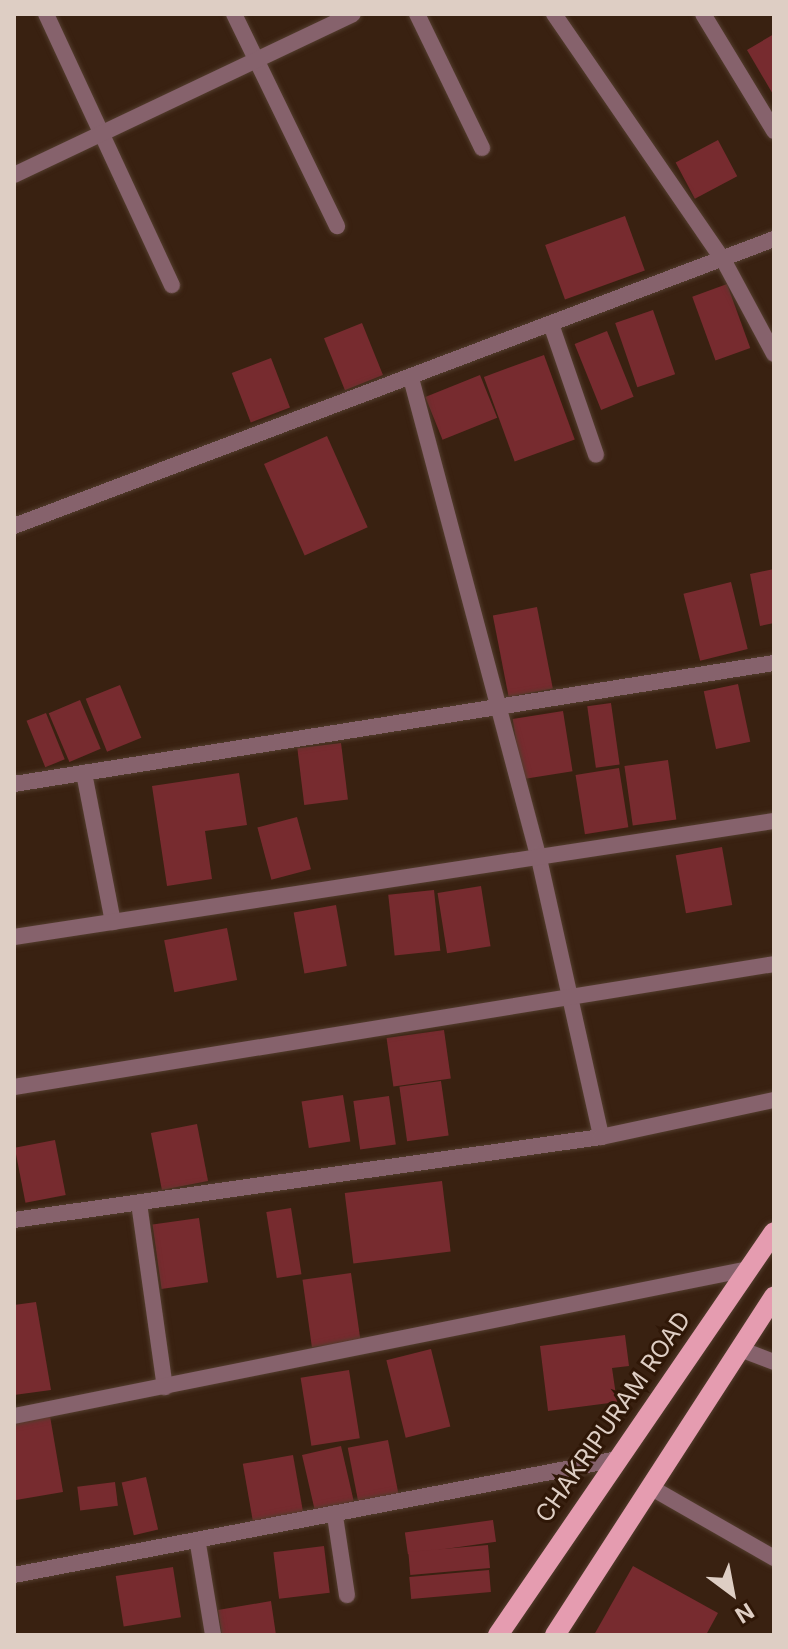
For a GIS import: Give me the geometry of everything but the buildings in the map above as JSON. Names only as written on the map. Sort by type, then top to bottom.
[{"type":"main road","name":"CHAKRIPURAM ROAD","points":[[498,1635],[774,1232]]},
{"type":"main road","points":[[555,1635],[774,1297]]},
{"type":"street","points":[[46,14],[172,285]]},
{"type":"street","points":[[234,14],[337,226]]},
{"type":"street","points":[[14,175],[353,14]]},
{"type":"street","points":[[417,14],[482,148]]},
{"type":"street","points":[[554,14],[725,263],[774,354]]},
{"type":"street","points":[[703,14],[774,131]]},
{"type":"street","points":[[14,526],[725,263],[774,239]]},
{"type":"street","points":[[552,327],[596,455]]},
{"type":"street","points":[[411,378],[495,705],[538,854],[568,1001],[601,1137]]},
{"type":"street","points":[[14,784],[774,663]]},
{"type":"street","points":[[84,773],[113,922]]},
{"type":"street","points":[[14,937],[538,854],[774,821]]},
{"type":"street","points":[[14,1087],[568,1001],[774,964]]},
{"type":"street","points":[[14,1220],[601,1137],[774,1100]]},
{"type":"street","points":[[139,1203],[165,1387]]},
{"type":"street","points":[[14,1416],[748,1269]]},
{"type":"street","points":[[740,1349],[774,1362]]},
{"type":"street","points":[[14,1575],[198,1544],[618,1459]]},
{"type":"street","points":[[650,1487],[774,1558]]},
{"type":"street","points":[[335,1516],[347,1595]]},
{"type":"street","points":[[198,1544],[213,1635]]}]
